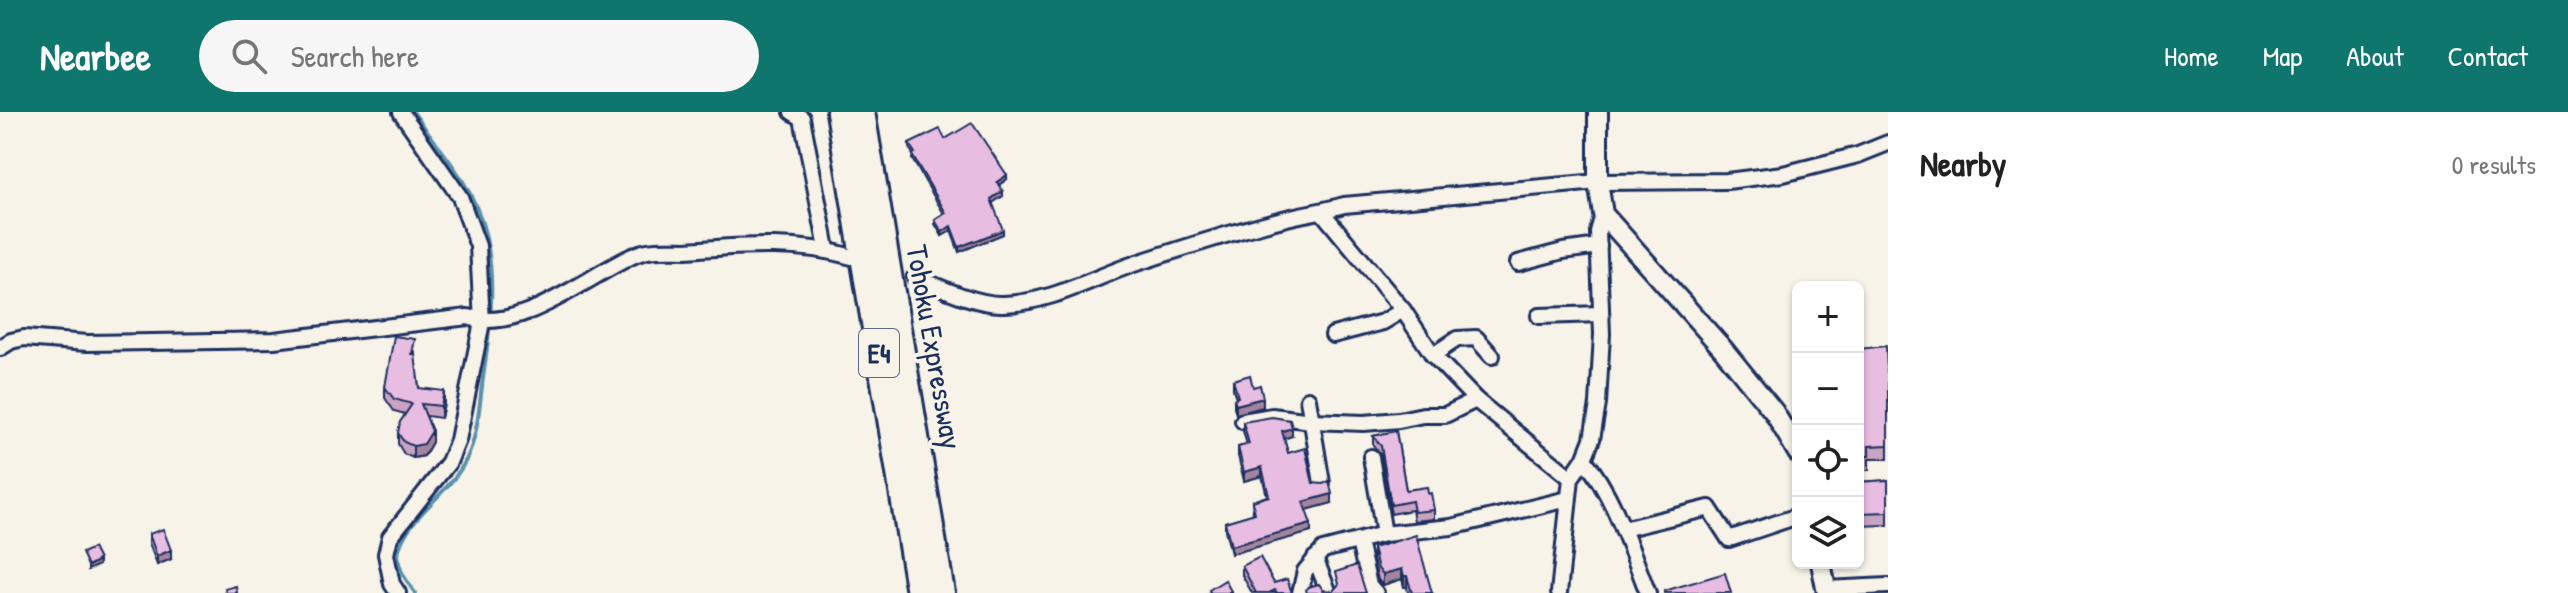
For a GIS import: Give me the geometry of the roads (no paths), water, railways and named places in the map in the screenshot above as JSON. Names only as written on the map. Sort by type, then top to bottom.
[{"type":"highway","name":"Tohoku Expressway","points":[[839,112],[919,593]]},
{"type":"highway","name":"Tohoku Expressway","points":[[862,112],[942,593]]},
{"type":"main road","points":[[1598,112],[1598,182],[1603,214],[1723,349],[1767,403],[1792,443]]},
{"type":"main road","points":[[1822,569],[1826,591]]},
{"type":"street","points":[[398,593],[392,584],[386,554],[390,537],[449,462],[487,321],[478,246],[460,197],[401,112]]},
{"type":"street","points":[[792,112],[802,118],[827,249]]},
{"type":"street","points":[[915,277],[985,302],[1001,304],[1023,301],[1069,290],[1139,262],[1344,205],[1598,182],[1727,181],[1783,174],[1858,155],[1888,143]]},
{"type":"street","points":[[1322,212],[1403,310],[1433,355],[1476,400],[1571,478]]},
{"type":"street","points":[[1559,593],[1571,478],[1584,459],[1592,439],[1598,404],[1601,314],[1598,232],[1603,214]]},
{"type":"street","points":[[0,348],[24,338],[87,343],[274,340],[468,317],[487,321],[509,318],[539,306],[640,252],[767,245],[827,249],[852,257]]},
{"type":"street","points":[[1518,263],[1563,251],[1599,246]]},
{"type":"street","points":[[1333,335],[1383,322],[1403,310]]},
{"type":"street","points":[[1539,316],[1601,314]]},
{"type":"street","points":[[1433,355],[1457,339],[1476,338],[1492,356]]},
{"type":"street","points":[[1308,399],[1322,483]]},
{"type":"street","points":[[1243,421],[1272,416],[1364,423],[1399,420],[1445,415],[1476,400]]},
{"type":"street","points":[[1371,457],[1384,534]]},
{"type":"street","points":[[1584,459],[1598,476],[1648,593]]},
{"type":"street","points":[[1300,593],[1305,571],[1323,550],[1384,534],[1451,527],[1568,499]]},
{"type":"street","points":[[1623,529],[1709,508],[1729,539],[1792,518]]},
{"type":"street","points":[[1359,542],[1369,585],[1376,593]]},
{"type":"street","points":[[1315,558],[1329,593]]},
{"type":"street","points":[[1826,591],[1888,586]]},
{"type":"waterway","points":[[413,112],[471,196],[484,229],[491,271],[486,357],[471,447],[455,477],[411,526],[399,549],[400,567],[415,593]]}]
